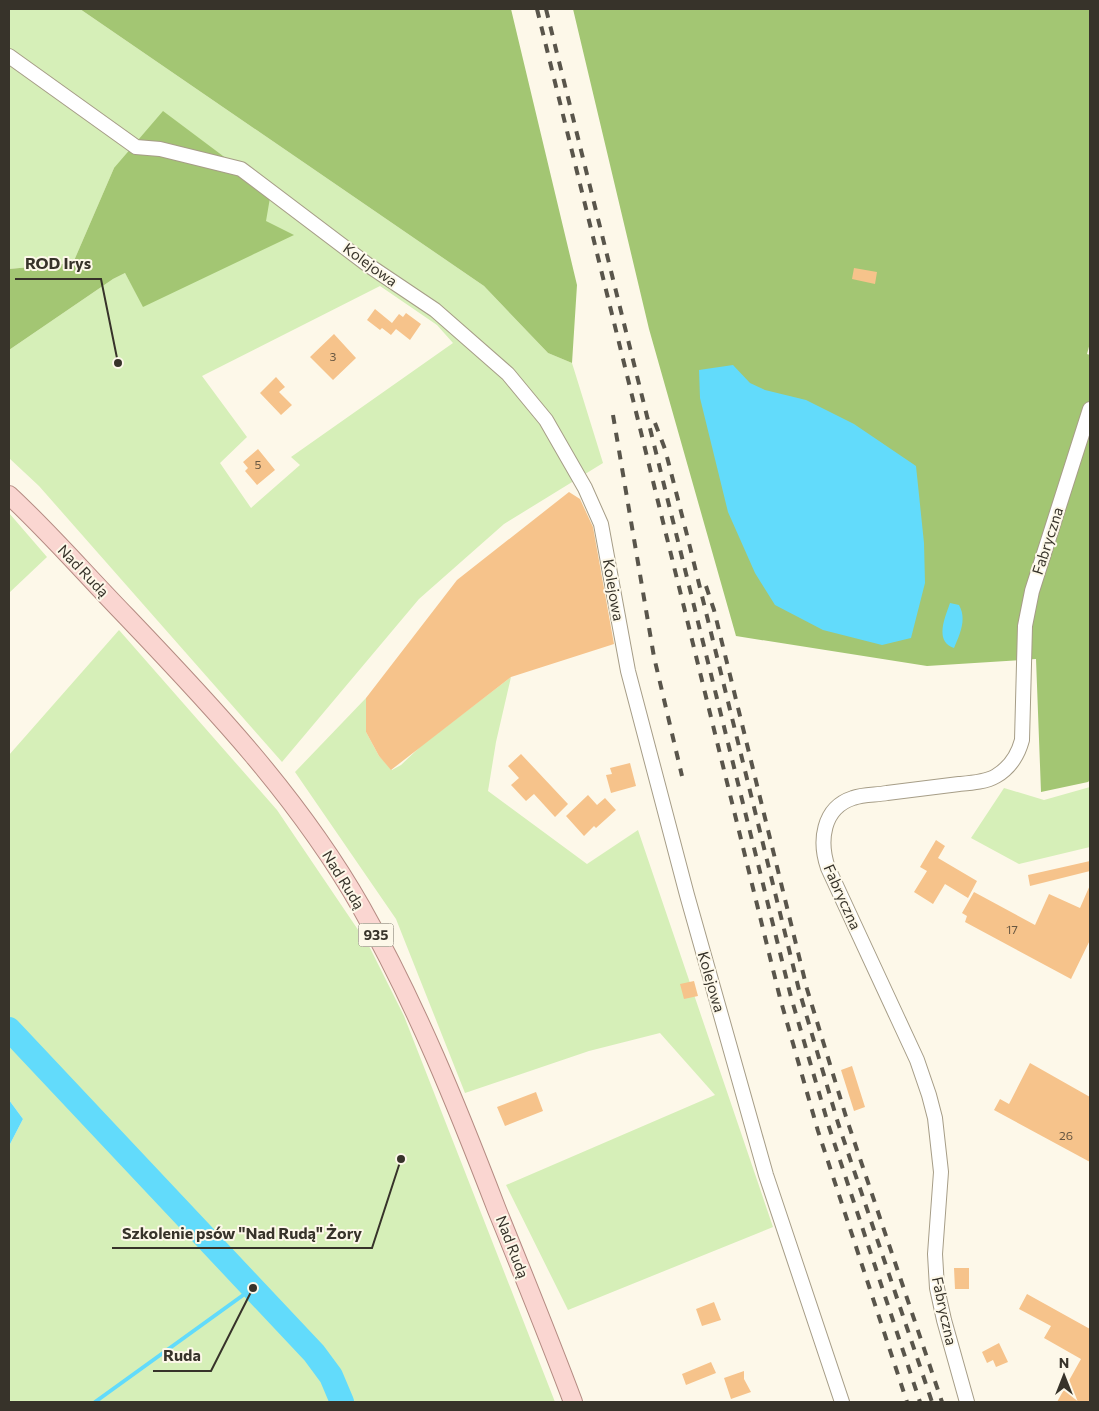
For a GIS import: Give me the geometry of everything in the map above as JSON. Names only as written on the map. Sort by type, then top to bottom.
[{"type":"main road","name":"Nad Rudą","points":[[9,495],[170,662],[236,734],[286,796],[330,858],[360,905],[399,977],[446,1081],[573,1402]]},
{"type":"street","name":"Kolejowa","points":[[9,56],[136,147],[160,149],[241,170],[455,327],[508,374],[546,420],[585,488],[600,524],[628,671],[686,895],[766,1175],[842,1402]]},
{"type":"street","name":"Fabryczna","points":[[967,1402],[937,1288],[935,1254],[941,1172],[937,1133],[929,1095],[898,1019],[828,868],[824,856],[823,836],[828,820],[835,809],[853,798],[981,780],[995,776],[1010,766],[1018,754],[1022,740],[1025,626],[1032,591],[1090,409]]},
{"type":"green space","points":[[9,9],[80,9],[484,286],[548,353],[572,363],[603,463],[504,524],[419,599],[282,762],[39,486],[9,458],[9,350],[113,279],[125,273],[144,307],[114,168],[73,263],[9,269]],"holes":[[[380,286],[437,325],[453,343],[291,457],[300,465],[251,508],[220,463],[247,437],[202,376]]]},
{"type":"green space","points":[[80,9],[511,9],[577,285],[572,363],[548,353],[484,286]]},
{"type":"green space","points":[[573,9],[1090,9],[1090,343],[1087,354],[1090,355],[1090,780],[1088,782],[1041,792],[1036,659],[927,666],[736,636],[649,329]]},
{"type":"green space","points":[[163,111],[271,192],[266,221],[294,235],[143,307],[125,273],[113,279],[9,350],[9,269],[73,263],[114,168]]},
{"type":"green space","points":[[9,513],[47,557],[9,593]]},
{"type":"green space","points":[[119,630],[277,810],[369,946],[404,1016],[555,1402],[9,1402],[9,1146],[23,1119],[9,1100],[9,755]]},
{"type":"green space","points":[[511,677],[496,742],[488,791],[587,864],[638,830],[773,1227],[568,1310],[506,1185],[715,1095],[660,1033],[589,1051],[465,1093],[396,919],[295,772],[366,698],[366,732],[379,756],[392,770],[401,765],[421,746]]},
{"type":"green space","points":[[1090,787],[1090,847],[1019,864],[971,838],[1004,788],[1044,800]]},
{"type":"water","points":[[733,365],[750,383],[765,390],[806,400],[854,424],[916,466],[924,543],[925,583],[911,638],[882,645],[823,630],[775,605],[755,573],[728,512],[700,398],[699,370]]},
{"type":"water","points":[[950,603],[959,605],[963,621],[954,648],[948,645],[943,635],[944,622]]},
{"type":"water","points":[[9,1100],[23,1119],[9,1146]]},
{"type":"building","points":[[854,268],[877,272],[875,284],[852,279]]},
{"type":"building","points":[[375,309],[392,323],[399,314],[403,317],[406,313],[421,324],[410,340],[396,329],[391,335],[382,328],[380,330],[367,320]]},
{"type":"building","points":[[334,334],[356,358],[333,380],[310,357]]},
{"type":"building","points":[[276,377],[285,387],[279,392],[292,405],[281,415],[260,393]]},
{"type":"building","points":[[258,449],[275,470],[257,485],[245,471],[248,468],[243,462]]},
{"type":"building","points":[[569,492],[580,499],[593,527],[614,644],[511,677],[391,770],[379,756],[366,732],[366,698],[457,580]]},
{"type":"building","points":[[521,754],[568,804],[555,817],[534,794],[526,801],[511,785],[519,778],[508,766]]},
{"type":"building","points":[[630,763],[636,786],[611,793],[606,775],[612,774],[610,768]]},
{"type":"building","points":[[588,795],[597,805],[605,798],[616,810],[584,836],[566,816]]},
{"type":"building","points":[[936,840],[945,846],[938,858],[977,881],[968,898],[945,884],[933,904],[914,892],[927,871],[920,867]]},
{"type":"building","points":[[1090,861],[1090,871],[1030,886],[1028,875]]},
{"type":"building","points":[[1090,885],[1090,940],[1071,979],[965,922],[967,916],[962,913],[974,892],[1035,925],[1049,894],[1080,908]]},
{"type":"building","points":[[694,981],[698,996],[684,999],[680,984]]},
{"type":"building","points":[[1030,1063],[1090,1097],[1090,1162],[994,1110],[1000,1099],[1009,1104]]},
{"type":"building","points":[[852,1066],[865,1107],[854,1111],[841,1070]]},
{"type":"building","points":[[536,1092],[543,1111],[505,1126],[497,1107]]},
{"type":"building","points":[[954,1268],[969,1268],[969,1289],[955,1289]]},
{"type":"building","points":[[1027,1294],[1090,1329],[1090,1402],[1057,1402],[1081,1359],[1044,1338],[1051,1326],[1019,1309]]},
{"type":"building","points":[[714,1302],[721,1320],[702,1326],[696,1309]]},
{"type":"building","points":[[999,1343],[1008,1362],[996,1367],[993,1360],[987,1363],[982,1352]]},
{"type":"building","points":[[711,1362],[716,1373],[686,1385],[682,1374]]},
{"type":"building","points":[[744,1371],[744,1379],[751,1392],[731,1399],[724,1378]]},
{"type":"waterway","points":[[9,1029],[314,1353],[331,1376],[342,1402]]},
{"type":"waterway","points":[[95,1402],[253,1288]]},
{"type":"railway","points":[[537,9],[780,998],[818,1131],[907,1402]]},
{"type":"railway","points":[[546,9],[791,997],[829,1127],[920,1402]]},
{"type":"railway","points":[[613,415],[654,657],[682,776]]},
{"type":"railway","points":[[655,423],[665,449],[686,531],[799,990],[838,1123],[932,1402]]},
{"type":"railway","points":[[706,586],[714,610],[807,989],[847,1120],[942,1402]]},
{"type":"place","name":"ROD Irys","points":[[118,363]]},
{"type":"place","name":"Szkolenie psów \"Nad Rudą\" Żory","points":[[401,1159]]},
{"type":"place","name":"Ruda","points":[[253,1288]]}]
